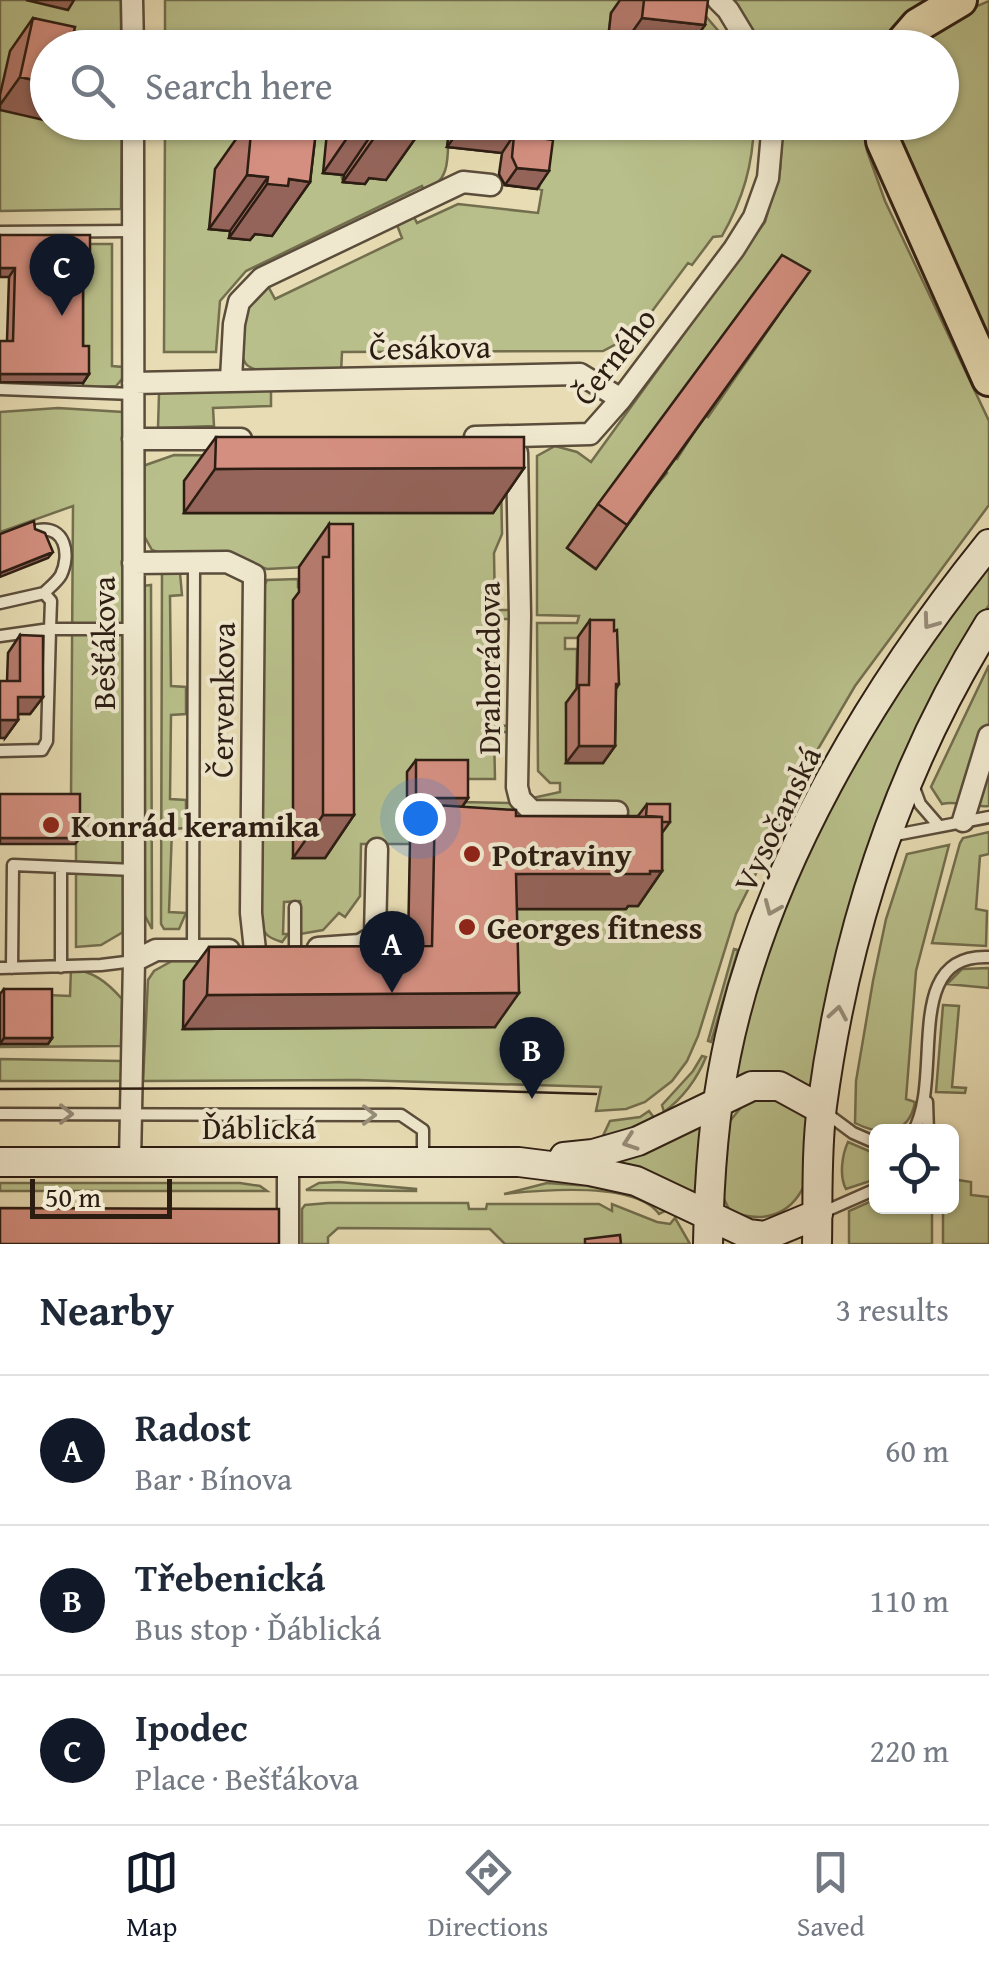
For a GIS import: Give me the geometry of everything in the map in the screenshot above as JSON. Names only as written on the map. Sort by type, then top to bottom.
[{"type":"highway","points":[[914,30],[960,0]]},
{"type":"highway","points":[[882,140],[989,379]]},
{"type":"main road","name":"Vysočanská","points":[[708,1231],[710,1160],[718,1100],[747,974],[809,824],[894,671],[989,544]]},
{"type":"main road","points":[[817,1244],[821,1109],[847,966],[884,838],[910,774],[948,694],[989,624]]},
{"type":"main road","points":[[519,1162],[592,1154],[638,1141],[752,1086],[766,1084],[792,1090],[821,1109]]},
{"type":"main road","name":"Ďáblická","points":[[0,1162],[519,1162]]},
{"type":"main road","points":[[519,1162],[636,1181],[708,1231],[765,1236],[818,1214]]},
{"type":"street","points":[[132,0],[132,30]]},
{"type":"street","points":[[718,0],[740,30]]},
{"type":"street","name":"Bešťákova","points":[[130,1162],[134,961],[132,140]]},
{"type":"street","name":"Černého","points":[[461,438],[590,434],[621,399],[754,217],[768,178],[771,140]]},
{"type":"street","points":[[232,379],[234,324],[240,302],[262,278],[463,182],[491,185]]},
{"type":"street","name":"Česákova","points":[[133,388],[232,379],[580,374],[621,399]]},
{"type":"street","name":"Drahorádova","points":[[516,436],[520,799],[532,811],[617,812]]},
{"type":"street","points":[[133,439],[270,439]]},
{"type":"street","name":"Červenkova","points":[[133,563],[227,562],[254,575],[251,913],[255,950]]},
{"type":"street","points":[[963,821],[989,736]]},
{"type":"street","points":[[134,961],[156,950],[294,950],[360,945],[375,936],[376,850]]},
{"type":"street","points":[[288,1162],[288,1244]]},
{"type":"lane","points":[[0,232],[133,231]]},
{"type":"lane","points":[[0,389],[133,388]]},
{"type":"lane","points":[[0,604],[44,593],[60,579],[66,551],[63,538],[52,530],[38,530]]},
{"type":"lane","points":[[193,950],[194,562]]},
{"type":"lane","points":[[0,751],[42,750],[47,741],[51,601],[44,593]]},
{"type":"lane","points":[[0,636],[50,629],[133,629]]},
{"type":"lane","points":[[910,774],[920,804],[939,826]]},
{"type":"lane","points":[[884,838],[989,817]]},
{"type":"lane","points":[[134,870],[13,865],[6,968],[134,961]]},
{"type":"lane","points":[[61,867],[61,967]]},
{"type":"lane","points":[[294,950],[295,906]]},
{"type":"lane","points":[[928,1124],[934,988],[949,966],[966,958],[989,957]]},
{"type":"lane","points":[[918,1124],[926,1096]]},
{"type":"lane","points":[[821,1109],[869,1140]]},
{"type":"lane","points":[[0,1114],[401,1115],[422,1130],[423,1162]]},
{"type":"lane","points":[[818,1214],[869,1191]]},
{"type":"green space","points":[[0,0],[121,0],[121,30],[30,30],[30,140],[122,140],[121,209],[0,211]]},
{"type":"green space","points":[[165,0],[692,0],[718,30],[640,30],[611,13],[609,30],[165,30]]},
{"type":"green space","points":[[733,0],[934,0],[893,30],[752,30]]},
{"type":"green space","points":[[989,1],[989,335],[896,140],[959,140],[959,30],[936,30],[954,16]]},
{"type":"green space","points":[[165,140],[332,140],[343,182],[364,184],[365,177],[386,179],[390,140],[448,140],[445,172],[434,186],[424,190],[422,186],[246,271],[220,301],[216,352],[164,352]]},
{"type":"green space","points":[[541,140],[753,140],[746,181],[722,236],[713,237],[692,265],[688,263],[635,334],[603,351],[342,352],[341,373],[276,373],[246,364],[241,349],[244,318],[252,301],[268,286],[275,299],[402,238],[397,225],[414,217],[417,223],[458,204],[538,213]]},
{"type":"green space","points":[[782,140],[866,140],[885,201],[989,421],[989,505],[855,686],[815,754],[736,914],[687,1061],[672,1081],[645,1102],[626,1109],[596,1111],[601,1087],[357,1080],[143,1081],[148,980],[154,971],[172,961],[399,961],[408,957],[408,965],[414,966],[414,980],[185,981],[185,1029],[494,1027],[497,986],[492,979],[492,909],[625,909],[638,905],[638,852],[492,851],[491,844],[361,844],[360,896],[345,917],[339,913],[323,930],[300,934],[300,901],[284,902],[283,934],[288,934],[282,942],[268,935],[260,922],[260,594],[267,580],[298,579],[298,587],[324,587],[325,566],[267,569],[223,554],[163,554],[152,550],[143,534],[143,466],[174,455],[489,458],[501,478],[502,534],[494,553],[495,610],[510,610],[510,619],[494,619],[494,725],[510,726],[510,732],[494,732],[495,779],[461,779],[461,771],[408,771],[407,811],[461,811],[461,802],[510,803],[560,792],[560,783],[550,783],[538,771],[537,623],[577,623],[579,616],[537,615],[537,456],[555,446],[577,452],[591,462],[765,222],[780,170]],"holes":[[[750,300],[762,308],[765,305],[778,316],[677,459],[674,457],[664,470],[667,473],[603,552],[606,555],[595,569],[567,548]],[[185,481],[492,481],[493,512],[185,513]],[[325,600],[325,857],[294,858],[293,601]],[[565,638],[601,638],[605,648],[603,763],[567,763],[566,703],[576,703],[577,649],[565,649]],[[638,816],[661,816],[661,833],[638,834]]]},
{"type":"green space","points":[[84,244],[112,244],[112,366],[123,367],[122,379],[116,386],[83,388],[77,320]]},
{"type":"green space","points":[[271,390],[271,406],[213,408],[214,426],[158,428],[159,394],[167,391]]},
{"type":"green space","points":[[58,408],[123,412],[123,932],[101,945],[76,947],[76,799],[71,798],[73,506],[0,532],[0,412]]},
{"type":"green space","points":[[989,562],[989,605],[954,663],[815,1084],[809,1086],[774,1074],[737,1079],[733,1074],[756,985],[788,897],[827,811],[885,708]]},
{"type":"green space","points":[[162,570],[180,573],[182,595],[170,596],[171,686],[186,687],[186,714],[171,715],[170,799],[186,800],[186,828],[172,829],[169,912],[186,913],[179,929],[164,929],[161,924]]},
{"type":"green space","points":[[151,585],[152,929],[144,914],[142,586]]},
{"type":"green space","points":[[989,665],[989,806],[942,804],[931,787]]},
{"type":"green space","points":[[989,832],[989,854],[980,856],[976,909],[987,911],[986,946],[932,943],[960,843],[963,838]]},
{"type":"green space","points":[[949,845],[916,971],[906,1099],[915,1102],[912,1113],[904,1124],[869,1124],[869,1128],[855,1123],[856,1081],[886,919],[907,854]]},
{"type":"green space","points":[[734,949],[738,950],[711,1042],[708,1041]]},
{"type":"green space","points":[[989,968],[989,988],[947,984],[962,969]]},
{"type":"green space","points":[[71,969],[99,978],[122,999],[121,1046],[0,1047],[47,1043],[47,995],[70,996]]},
{"type":"green space","points":[[943,1005],[959,1006],[952,1087],[966,1088],[965,1093],[936,1092]]},
{"type":"green space","points":[[702,1056],[706,1057],[694,1080],[664,1112],[662,1105]]},
{"type":"green space","points":[[0,1059],[121,1061],[122,1081],[0,1081]]},
{"type":"green space","points":[[769,1096],[796,1107],[808,1121],[812,1160],[796,1199],[779,1212],[758,1217],[730,1211],[721,1193],[726,1126],[747,1100]]},
{"type":"green space","points":[[649,1111],[655,1119],[602,1138],[610,1121],[640,1117]]},
{"type":"green space","points":[[700,1121],[703,1127],[698,1196],[613,1162]]},
{"type":"green space","points":[[848,1142],[869,1151],[869,1181],[846,1189],[844,1153]]},
{"type":"green space","points":[[959,1180],[971,1182],[971,1195],[989,1197],[989,1244],[943,1244],[943,1214],[959,1214]]},
{"type":"green space","points":[[0,1183],[240,1183],[267,1191],[0,1191]]},
{"type":"green space","points":[[319,1183],[416,1191],[306,1190]]},
{"type":"green space","points":[[547,1183],[621,1188],[667,1210],[659,1214],[630,1196],[609,1192],[504,1194]]},
{"type":"green space","points":[[869,1202],[869,1214],[932,1214],[932,1244],[849,1244],[849,1211]]},
{"type":"green space","points":[[468,1203],[469,1209],[486,1209],[487,1204],[599,1204],[612,1211],[612,1204],[657,1222],[670,1224],[675,1218],[690,1244],[505,1244],[490,1229],[338,1228],[328,1237],[328,1244],[302,1244],[302,1209],[305,1205]]},
{"type":"building","points":[[644,0],[708,0],[705,25],[642,18]]},
{"type":"building","points":[[33,18],[75,27],[74,30],[30,30]]},
{"type":"building","points":[[30,32],[30,79],[20,77]]},
{"type":"building","points":[[250,140],[315,140],[310,182],[289,179],[288,186],[267,184],[268,177],[247,175]]},
{"type":"building","points":[[514,140],[553,140],[549,171],[517,168],[512,157]]},
{"type":"building","points":[[0,235],[90,235],[90,263],[83,263],[83,346],[89,346],[89,374],[0,374],[0,341],[13,341],[15,268],[0,268]]},
{"type":"building","points":[[782,255],[810,271],[627,525],[598,504]]},
{"type":"building","points":[[216,437],[524,437],[524,468],[215,469]]},
{"type":"building","points":[[34,521],[35,529],[45,533],[53,552],[0,573],[0,534]]},
{"type":"building","points":[[329,524],[353,524],[354,815],[323,815],[323,557],[329,557]]},
{"type":"building","points":[[590,620],[614,620],[614,631],[617,630],[615,746],[579,746],[579,685],[589,685]]},
{"type":"building","points":[[20,635],[43,636],[43,697],[18,697],[18,720],[0,720],[0,681],[20,681]]},
{"type":"building","points":[[416,760],[468,760],[468,798],[416,798]]},
{"type":"building","points":[[0,794],[80,794],[80,838],[0,838]]},
{"type":"building","points":[[647,804],[670,804],[670,822],[646,816]]},
{"type":"building","points":[[435,805],[516,810],[516,816],[662,817],[662,871],[516,874],[519,993],[207,995],[209,947],[432,946]]},
{"type":"building","points":[[4,989],[52,989],[52,1038],[4,1038]]},
{"type":"building","points":[[0,1208],[279,1209],[279,1244],[0,1244]]},
{"type":"building","points":[[620,1235],[621,1244],[585,1244],[585,1239]]},
{"type":"tram line","points":[[0,1089],[389,1088],[596,1094]]},
{"type":"place","name":"Ipodec","points":[[62,316]]},
{"type":"place","name":"Konrád keramika","points":[[51,825]]},
{"type":"place","name":"Potraviny","points":[[472,854]]},
{"type":"place","name":"Georges fitness","points":[[467,927]]},
{"type":"place","name":"Radost","points":[[392,993]]},
{"type":"place","name":"Třebenická","points":[[532,1099]]}]
